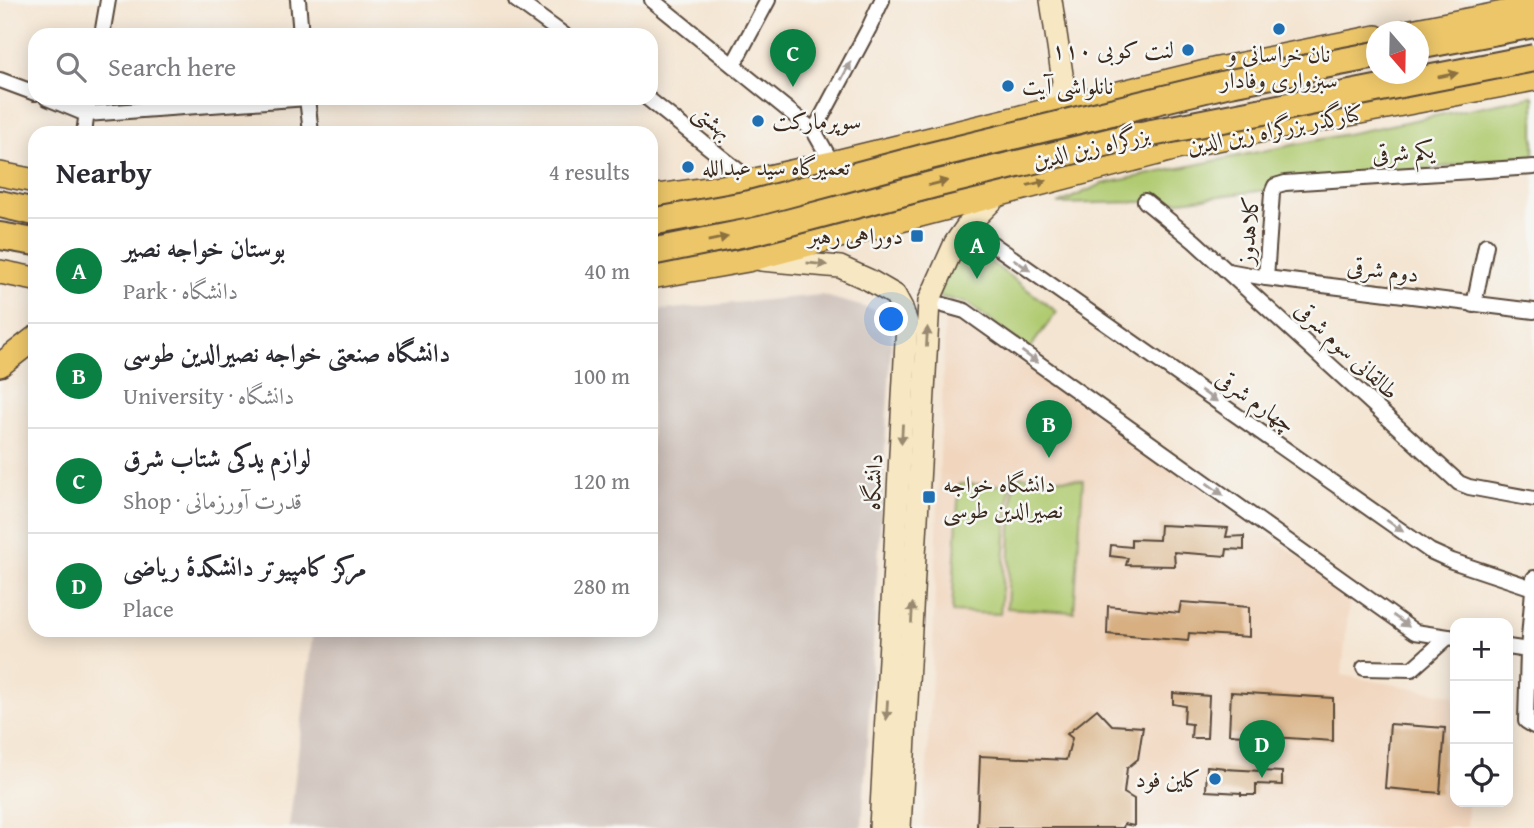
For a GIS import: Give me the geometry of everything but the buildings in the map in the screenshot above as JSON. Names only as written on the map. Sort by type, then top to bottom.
[{"type":"highway","points":[[1429,44],[1534,24]]},
{"type":"highway","name":"بزرگراه زین الدین","points":[[658,221],[750,204],[930,156],[1204,89],[1366,57]]},
{"type":"highway","name":"بزرگراه زین الدین","points":[[658,251],[778,226],[935,184],[1121,139],[1534,58]]},
{"type":"highway","points":[[0,204],[28,210]]},
{"type":"highway","points":[[0,236],[28,241]]},
{"type":"main road","points":[[1048,111],[1059,97],[1063,81],[1051,0]]},
{"type":"main road","points":[[1061,0],[1073,79],[1077,87],[1091,100]]},
{"type":"main road","points":[[1429,28],[1534,7]]},
{"type":"main road","points":[[658,196],[723,187],[832,163],[1218,69],[1366,39]]},
{"type":"main road","points":[[1218,69],[1240,70],[1252,74],[1266,90],[1267,102],[1263,115],[1234,136]]},
{"type":"main road","name":"کنارگذر بزرگراه زین الدین","points":[[658,275],[748,260],[1196,143],[1534,79]]},
{"type":"main road","points":[[830,239],[782,232],[773,223],[769,206],[776,188],[798,175],[832,163]]},
{"type":"main road","points":[[2,174],[28,180]]},
{"type":"main road","name":"دانشگاه","points":[[907,512],[929,301],[955,243],[967,226],[1000,193]]},
{"type":"main road","name":"دانشگاه","points":[[748,260],[840,267],[895,295],[907,323],[907,512],[899,671],[900,828]]},
{"type":"main road","points":[[0,272],[28,278]]},
{"type":"main road","points":[[0,365],[28,343]]},
{"type":"main road","name":"دانشگاه","points":[[880,828],[899,671]]},
{"type":"street","points":[[103,28],[108,0]]},
{"type":"street","points":[[298,0],[300,28]]},
{"type":"street","points":[[516,0],[554,28]]},
{"type":"street","points":[[652,0],[814,131],[832,163]]},
{"type":"street","points":[[733,65],[768,0]]},
{"type":"street","points":[[814,131],[882,0]]},
{"type":"street","points":[[0,80],[28,90]]},
{"type":"street","points":[[64,105],[86,114],[210,105]]},
{"type":"street","points":[[85,126],[88,105]]},
{"type":"street","points":[[308,105],[310,126]]},
{"type":"street","name":"بهشتی","points":[[656,105],[750,180]]},
{"type":"street","name":"یکم شرقی","points":[[1275,186],[1285,183],[1534,167]]},
{"type":"street","name":"کلاهدوز","points":[[1266,278],[1272,193],[1275,186]]},
{"type":"street","name":"طالقانی سوم شرقی","points":[[1145,201],[1194,241],[1459,483],[1534,499]]},
{"type":"street","name":"چهارم شرقی","points":[[967,226],[1430,551],[1452,562],[1533,583]]},
{"type":"street","points":[[1474,305],[1486,245]]},
{"type":"street","name":"دوم شرقی","points":[[1226,271],[1534,311]]},
{"type":"street","points":[[929,301],[965,310],[1415,632],[1450,638]]},
{"type":"street","points":[[1533,583],[1526,721],[1534,726]]},
{"type":"street","points":[[1364,668],[1412,669],[1450,639]]},
{"type":"street","points":[[1513,647],[1531,648]]},
{"type":"shaded area","points":[[821,295],[893,315],[862,828],[289,828],[312,637],[658,637],[658,310]]},
{"type":"shaded area","points":[[945,321],[965,323],[1350,593],[1342,675],[1450,695],[1450,807],[1468,807],[1467,828],[923,828],[931,697]]},
{"type":"green space","points":[[1532,96],[1534,155],[1181,201],[1058,204],[1102,184]]},
{"type":"green space","points":[[963,241],[1057,312],[1029,349],[967,303],[937,296]]},
{"type":"green space","points":[[1014,476],[1083,480],[1074,612],[1007,608]]},
{"type":"green space","points":[[959,484],[1010,485],[1000,614],[952,612]]},
{"type":"place","name":"نان خراسانی و سبزواری وفادار","points":[[1279,29]]},
{"type":"place","name":"لنت کوبی ۱۱۰","points":[[1188,50]]},
{"type":"place","name":"نانلواشی آیت","points":[[1008,86]]},
{"type":"place","name":"لوازم یدکی شتاب شرق","points":[[793,87]]},
{"type":"place","name":"سوپرمارکت","points":[[758,121]]},
{"type":"place","name":"تعمیرگاه سید عبدالله","points":[[688,167]]},
{"type":"place","name":"دوراهی رهبر","points":[[917,236]]},
{"type":"place","name":"بوستان خواجه نصیر","points":[[977,279]]},
{"type":"place","name":"دانشگاه صنعتی خواجه نصیرالدین طوسی","points":[[1049,458]]},
{"type":"place","name":"دانشگاه خواجه نصیرالدین طوسی","points":[[929,497]]},
{"type":"place","name":"مرکز کامپیوتر دانشکدهٔ ریاضی","points":[[1262,778]]},
{"type":"place","name":"کلین فود","points":[[1215,779]]}]
